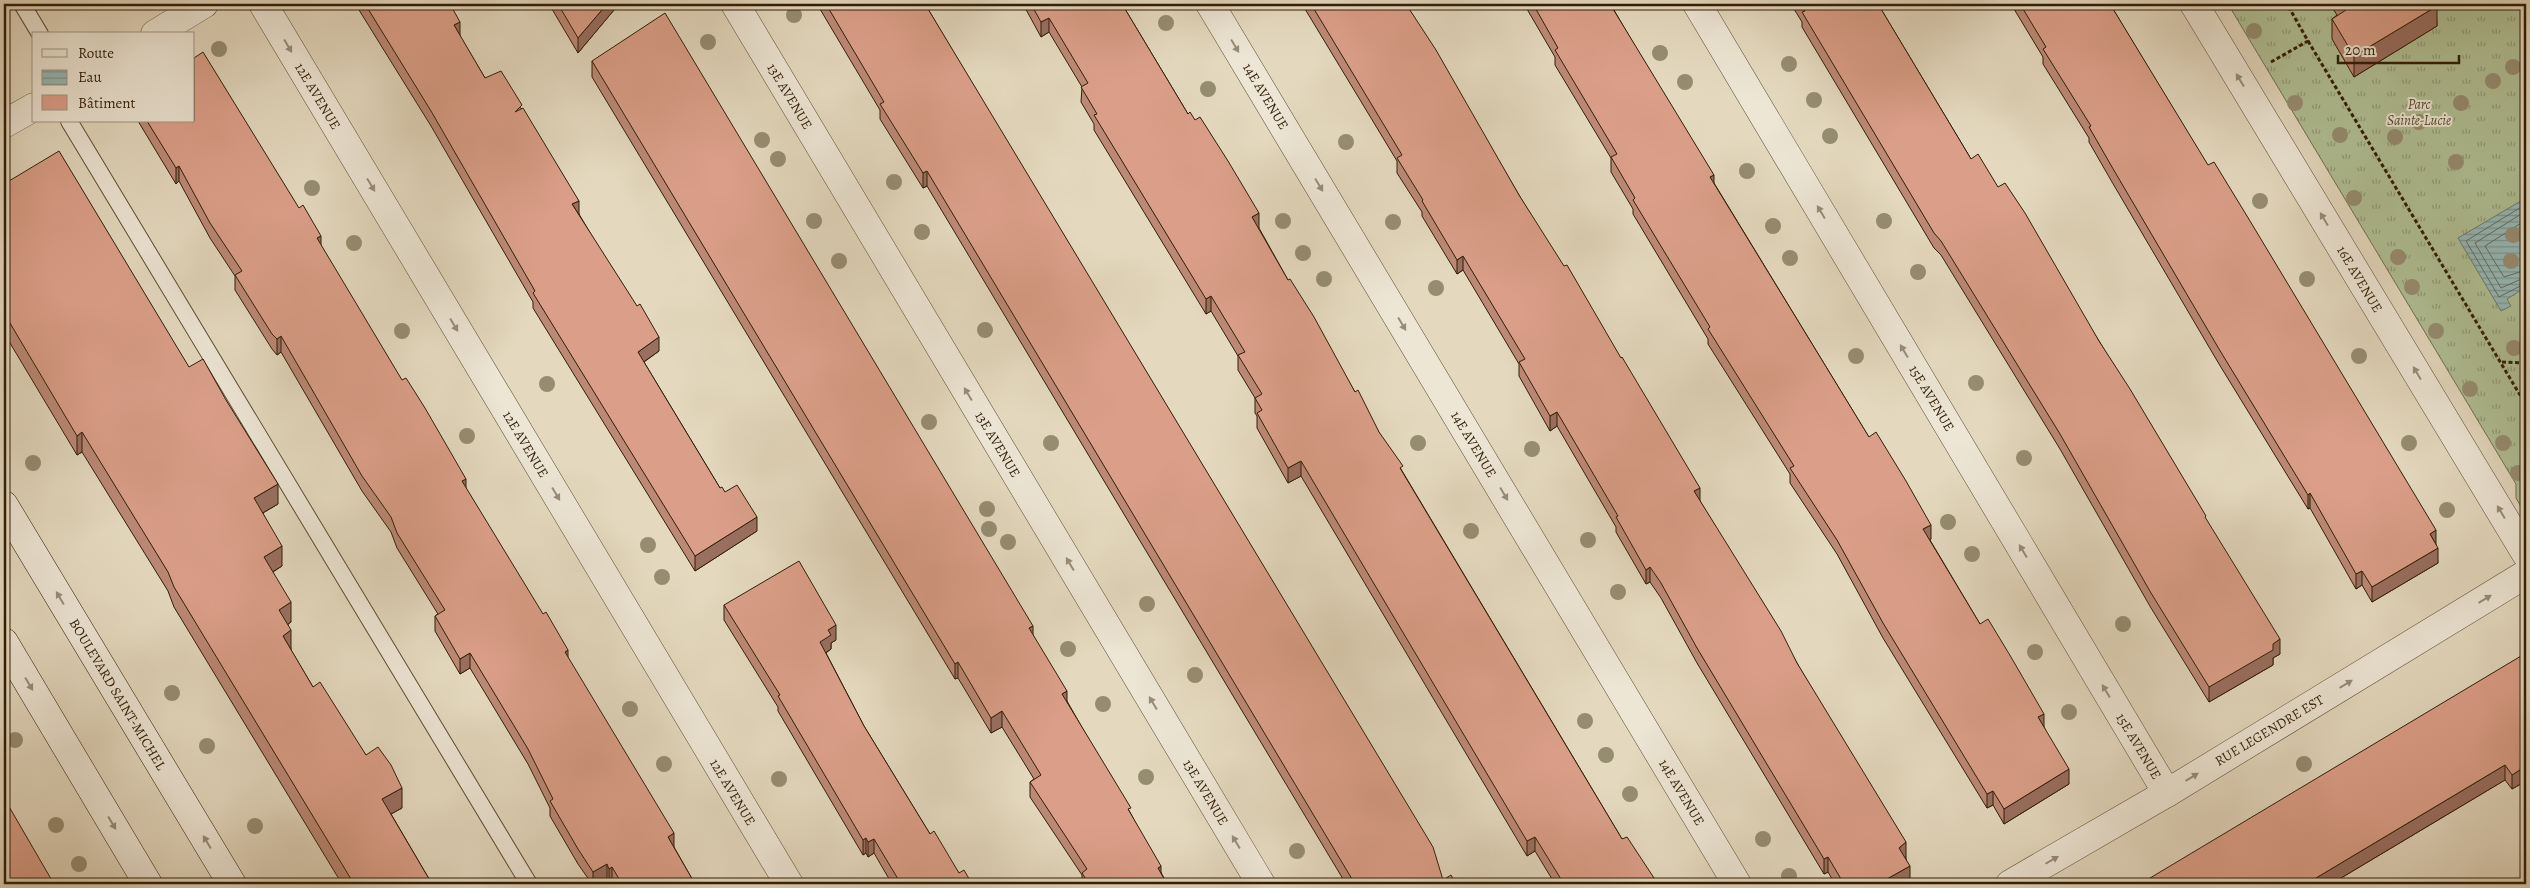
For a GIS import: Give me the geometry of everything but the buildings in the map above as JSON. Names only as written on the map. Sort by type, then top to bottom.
[{"type":"street","points":[[158,32],[204,4]]},
{"type":"street","name":"12E AVENUE","points":[[263,4],[788,884]]},
{"type":"street","name":"13E AVENUE","points":[[734,4],[1261,884]]},
{"type":"street","name":"14E AVENUE","points":[[1210,4],[1737,884]]},
{"type":"street","name":"15E AVENUE","points":[[1697,4],[2167,793]]},
{"type":"street","name":"16E AVENUE","points":[[2194,4],[2526,554]]},
{"type":"street","points":[[4,124],[32,108]]},
{"type":"street","name":"BOULEVARD SAINT-MICHEL","points":[[4,505],[232,884]]},
{"type":"street","name":"RUE LEGENDRE EST","points":[[2010,884],[2167,793],[2526,574]]},
{"type":"street","points":[[4,642],[148,884]]},
{"type":"lane","points":[[22,4],[39,32]]},
{"type":"lane","points":[[70,122],[529,884]]},
{"type":"path","points":[[2287,4],[2526,405]]},
{"type":"path","points":[[2240,80],[2308,40]]},
{"type":"path","points":[[2502,362],[2526,363]]},
{"type":"green space","name":"Parc Sainte-Lucie","points":[[2228,4],[2526,4],[2526,508],[2523,510],[2516,498],[2516,484]]},
{"type":"water","points":[[2526,198],[2526,287],[2507,299],[2511,306],[2501,311],[2458,238]]}]
